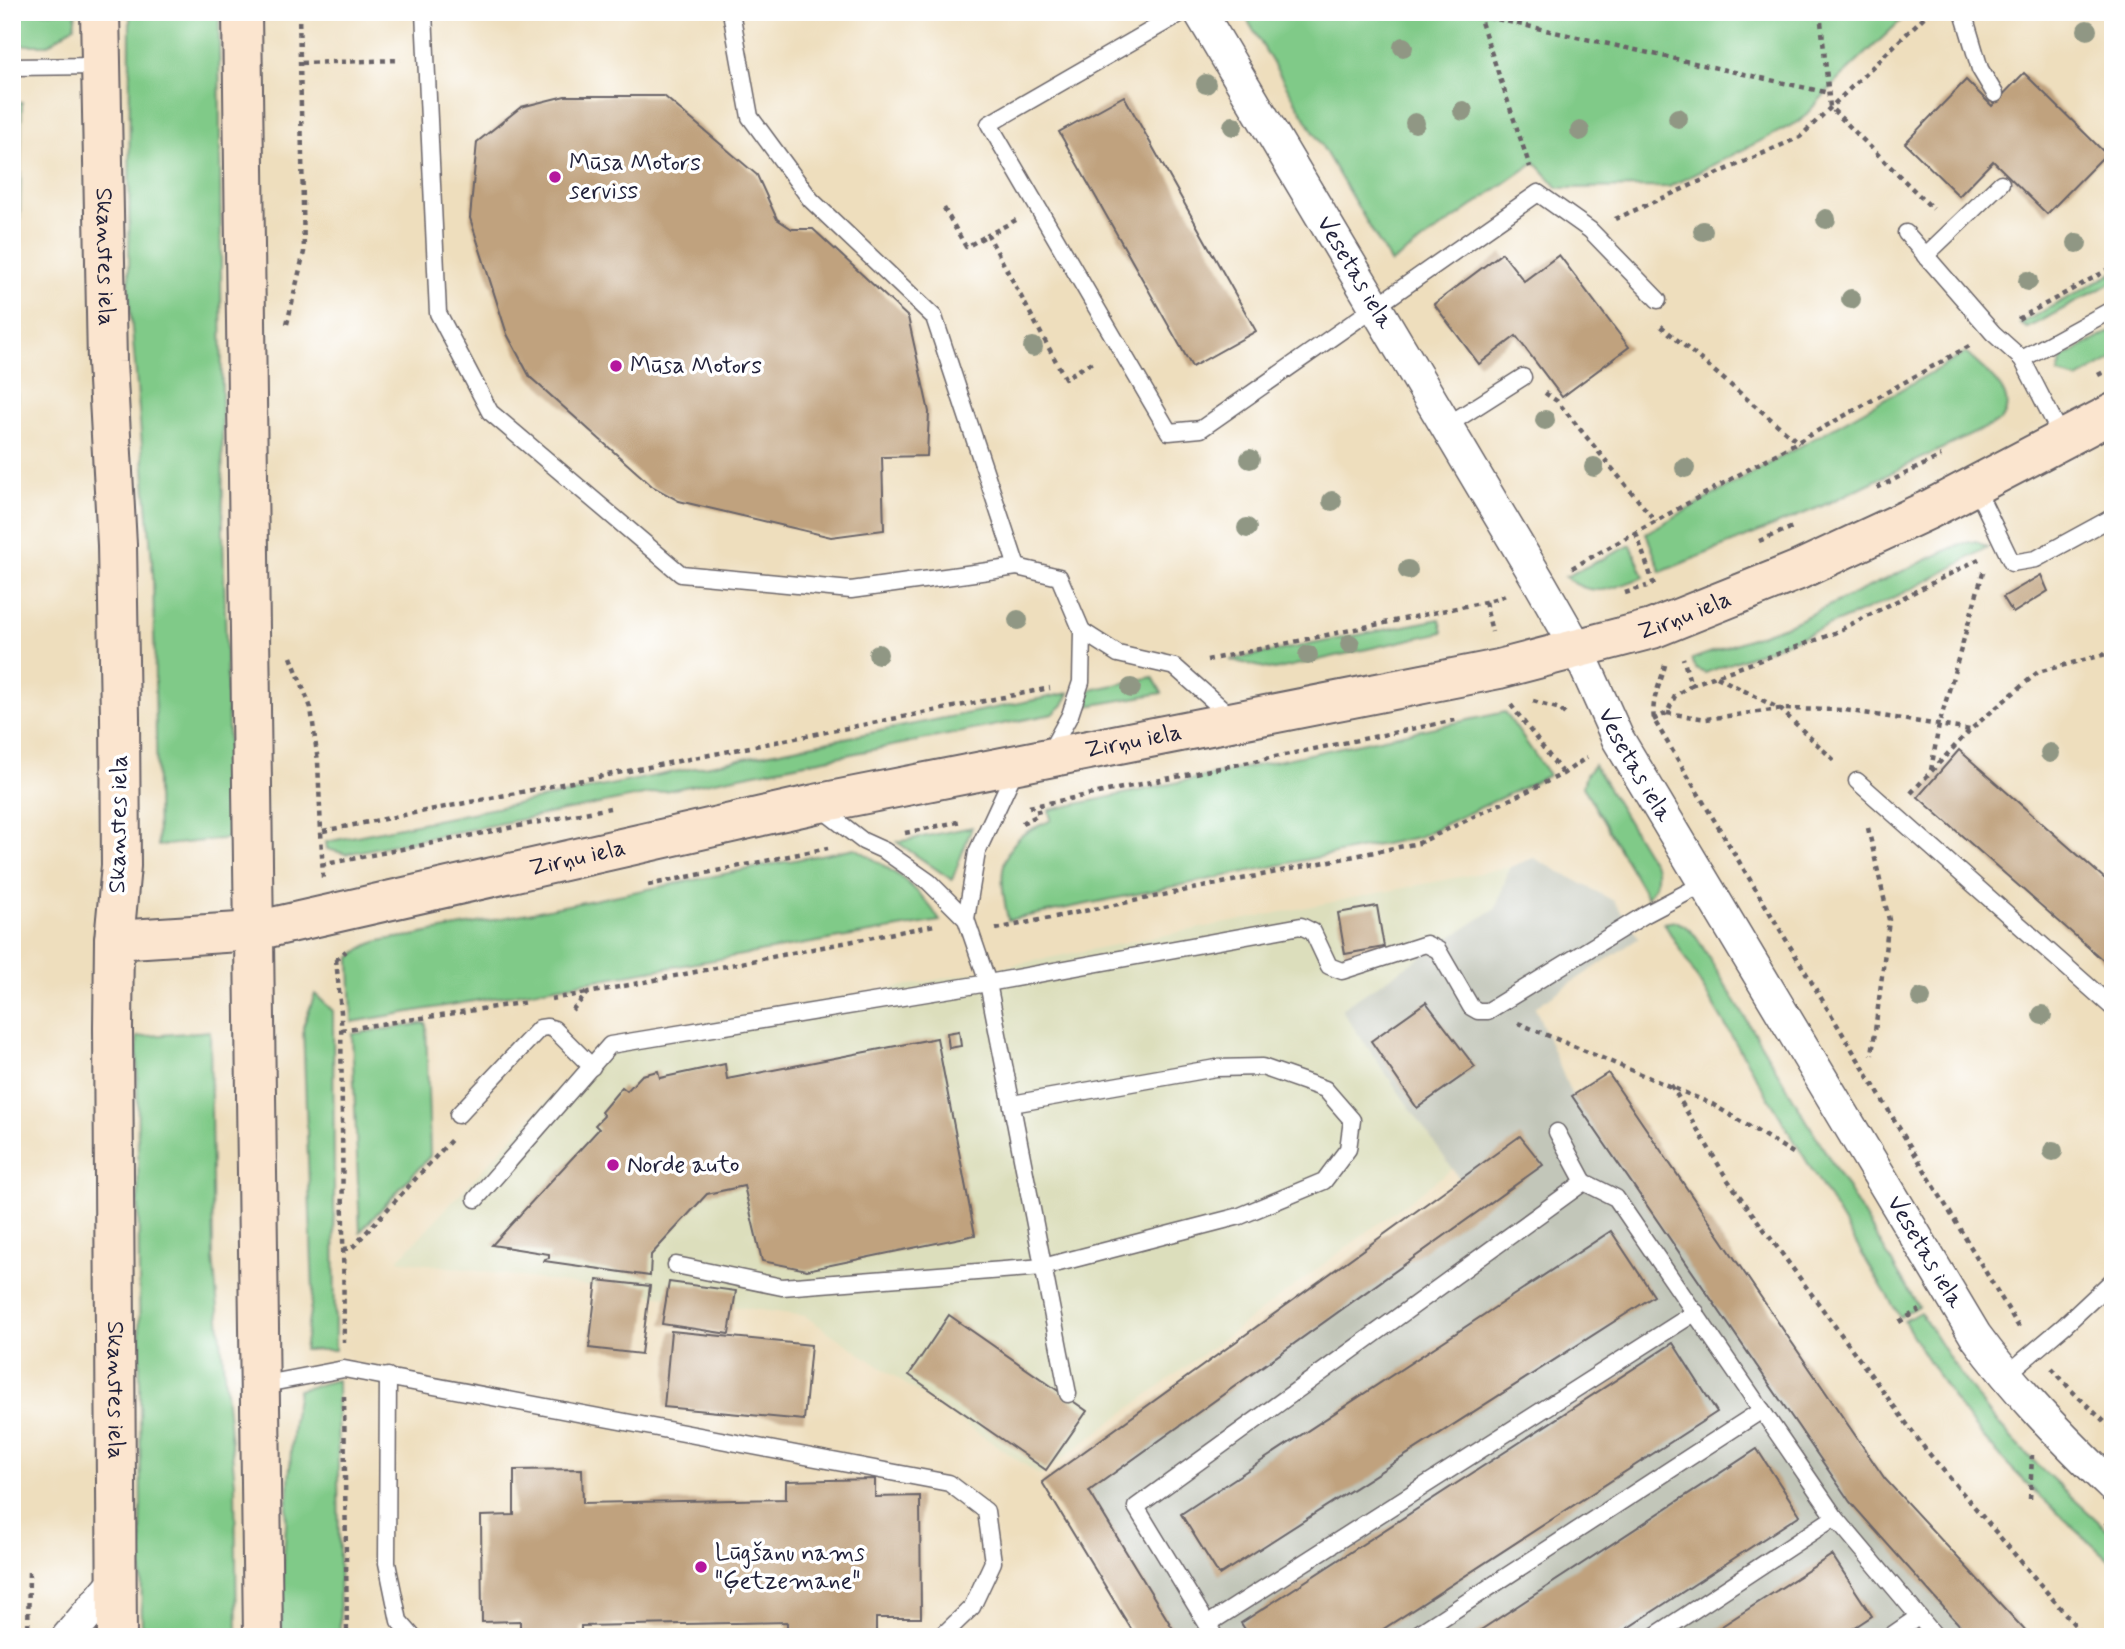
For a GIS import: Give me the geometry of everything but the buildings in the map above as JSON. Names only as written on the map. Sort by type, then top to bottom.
[{"type":"main road","name":"Skanstes iela","points":[[100,12],[107,362],[117,545],[120,717],[121,866],[114,940],[113,1130],[117,1637]]},
{"type":"main road","points":[[242,12],[263,1637]]},
{"type":"main road","name":"Zirņu iela","points":[[114,940],[254,931],[815,804],[1499,669],[1652,629],[1799,570],[1975,486],[2113,413]]},
{"type":"street","name":"Vesetas iela","points":[[1200,12],[1541,585],[1577,648],[1618,738],[1975,1335],[2005,1376],[2074,1450],[2113,1486]]},
{"type":"street","points":[[68,1637],[117,1579]]},
{"type":"lane","points":[[424,12],[438,313],[490,412],[681,574],[851,590],[1017,567],[1059,576],[1082,631],[1081,682],[1070,715],[1032,762],[977,852],[969,926]]},
{"type":"lane","points":[[731,12],[750,117],[811,200],[934,317],[1017,567]]},
{"type":"lane","points":[[1183,12],[989,124],[1169,432],[1201,429],[1538,193],[1590,230],[1658,300]]},
{"type":"lane","points":[[1962,12],[1980,69],[1995,94]]},
{"type":"lane","points":[[12,67],[100,66]]},
{"type":"lane","points":[[1925,256],[2001,183]]},
{"type":"lane","points":[[1906,233],[1993,333],[2022,359],[2064,440]]},
{"type":"lane","points":[[2022,359],[2113,309]]},
{"type":"lane","points":[[1446,426],[1523,377]]},
{"type":"lane","points":[[1975,486],[2012,563],[2036,559],[2113,517]]},
{"type":"lane","points":[[1082,631],[1118,654],[1175,667],[1237,722]]},
{"type":"lane","points":[[1857,781],[2113,1008]]},
{"type":"lane","points":[[815,804],[863,841],[886,850],[929,882],[969,926],[988,983],[1068,1394]]},
{"type":"lane","points":[[476,1199],[610,1045],[988,983],[1301,926],[1312,932],[1329,966],[1342,971],[1426,944],[1432,946],[1471,1007],[1478,1011],[1488,1011],[1646,914],[1705,883]]},
{"type":"lane","points":[[458,1115],[540,1028],[554,1029],[592,1067]]},
{"type":"lane","points":[[676,1265],[782,1287],[1043,1267],[1240,1216],[1324,1181],[1348,1149],[1352,1120],[1325,1089],[1262,1067],[1216,1068],[1012,1104]]},
{"type":"lane","points":[[1557,1132],[1584,1182],[1616,1198],[1835,1517],[1936,1637]]},
{"type":"lane","points":[[1584,1182],[1136,1507],[1211,1631],[1696,1312]]},
{"type":"lane","points":[[2005,1376],[2113,1280]]},
{"type":"lane","points":[[260,1385],[344,1369],[949,1483],[986,1511],[993,1562],[972,1607],[941,1637]]},
{"type":"lane","points":[[388,1376],[387,1563],[398,1621],[413,1637]]},
{"type":"lane","points":[[1413,1637],[1762,1410]]},
{"type":"lane","points":[[1653,1637],[1835,1517]]},
{"type":"lane","points":[[1889,1637],[1919,1617]]},
{"type":"path","points":[[285,329],[304,253],[299,12]]},
{"type":"path","points":[[1820,12],[1830,107],[1933,208],[1906,233]]},
{"type":"path","points":[[1590,230],[1800,137],[1926,15],[1935,12]]},
{"type":"path","points":[[1478,13],[1829,93]]},
{"type":"path","points":[[1478,13],[1538,193]]},
{"type":"path","points":[[300,62],[426,59]]},
{"type":"path","points":[[944,208],[966,247],[1039,209]]},
{"type":"path","points":[[988,235],[1065,377],[1119,347]]},
{"type":"path","points":[[1175,667],[1485,602],[1541,585],[2113,267]]},
{"type":"path","points":[[1658,323],[1799,443]]},
{"type":"path","points":[[2045,404],[2113,367]]},
{"type":"path","points":[[1523,377],[1557,401],[1656,522]]},
{"type":"path","points":[[1872,490],[1945,454]]},
{"type":"path","points":[[1753,543],[1800,524]]},
{"type":"path","points":[[1691,685],[1830,635],[1988,555],[1939,725],[1931,772]]},
{"type":"path","points":[[1623,594],[1666,579]]},
{"type":"path","points":[[1636,590],[1665,663],[1652,703],[1654,720],[2006,1308],[2071,1390],[2113,1430]]},
{"type":"path","points":[[1478,632],[1501,627]]},
{"type":"path","points":[[286,644],[311,708],[323,831],[321,866],[336,960],[341,1030],[347,1637]]},
{"type":"path","points":[[1893,813],[1970,730],[2038,672],[2113,650]]},
{"type":"path","points":[[2106,654],[2113,659]]},
{"type":"path","points":[[1717,677],[1780,709],[1857,781],[1889,920],[1872,1055]]},
{"type":"path","points":[[323,831],[1081,682]]},
{"type":"path","points":[[1667,713],[1706,719],[1780,709],[1845,710],[1970,730]]},
{"type":"path","points":[[969,926],[999,929],[1419,843],[1563,774],[1514,711]]},
{"type":"path","points":[[1014,829],[1039,815],[1037,805]]},
{"type":"path","points":[[321,866],[621,806]]},
{"type":"path","points":[[997,917],[1008,979]]},
{"type":"path","points":[[547,999],[588,993]]},
{"type":"path","points":[[341,1030],[533,1001]]},
{"type":"path","points":[[1488,1011],[1712,1104],[1793,1153]]},
{"type":"path","points":[[1671,1085],[1727,1179],[1926,1450],[2085,1637]]},
{"type":"path","points":[[1899,1322],[1923,1307]]},
{"type":"path","points":[[2030,1499],[2032,1451]]},
{"type":"path","points":[[28,1637],[29,1572]]},
{"type":"shaded area","points":[[1534,858],[1614,901],[1639,938],[1535,1007],[1572,1096],[1608,1073],[1885,1479],[2031,1637],[1136,1637],[1042,1482],[1460,1180],[1341,1009],[1496,908],[1510,867]]},
{"type":"shaded area","points":[[1510,867],[1496,908],[1342,1009],[1452,1169],[1040,1475],[805,1316],[398,1260],[602,1042],[926,982]]},
{"type":"green space","points":[[12,12],[76,12],[74,26],[48,45],[12,45]]},
{"type":"green space","points":[[130,12],[219,12],[223,533],[231,838],[158,846],[153,574],[129,294]]},
{"type":"green space","points":[[1245,12],[1910,12],[1839,79],[1800,121],[1669,187],[1558,188],[1535,162],[1391,263]]},
{"type":"green space","points":[[12,102],[22,102],[12,633]]},
{"type":"green space","points":[[2113,273],[2113,282],[2028,328],[2020,324]]},
{"type":"green space","points":[[2113,330],[2113,359],[2077,379],[2058,374],[2062,358]]},
{"type":"green space","points":[[1966,353],[2004,393],[2006,411],[2000,421],[1820,507],[1661,572],[1646,533]]},
{"type":"green space","points":[[1976,541],[1987,547],[1885,602],[1705,673],[1696,669],[1692,659],[1788,625],[1960,544]]},
{"type":"green space","points":[[1631,545],[1644,577],[1613,588],[1595,590],[1575,584],[1565,577]]},
{"type":"green space","points":[[1440,619],[1443,632],[1274,670],[1230,660]]},
{"type":"green space","points":[[1153,677],[1162,693],[1087,706],[1090,690]]},
{"type":"green space","points":[[1069,693],[1063,705],[1053,714],[346,854],[327,849],[326,842]]},
{"type":"green space","points":[[1505,712],[1549,775],[1418,837],[1008,920],[1002,875],[1007,855],[1021,836],[1051,820],[1049,810]]},
{"type":"green space","points":[[1594,765],[1656,868],[1655,884],[1647,897],[1583,786],[1586,775]]},
{"type":"green space","points":[[972,827],[952,880],[897,842]]},
{"type":"green space","points":[[855,848],[913,888],[940,921],[352,1022],[350,959],[370,944]]},
{"type":"green space","points":[[1675,921],[1696,936],[1918,1306],[1900,1317],[1664,923]]},
{"type":"green space","points":[[315,994],[333,1011],[335,1350],[304,1350],[313,1292],[303,1027]]},
{"type":"green space","points":[[426,1023],[430,1156],[360,1232],[352,1034]]},
{"type":"green space","points":[[210,1031],[213,1257],[235,1484],[237,1637],[142,1637],[137,1037]]},
{"type":"green space","points":[[1920,1312],[1962,1377],[1990,1414],[2034,1461],[2113,1535],[2113,1564],[2022,1479],[1972,1424],[1904,1321]]},
{"type":"green space","points":[[337,1380],[340,1637],[282,1637],[281,1598],[293,1422],[298,1390]]},
{"type":"place","name":"Mūsa Motors serviss","points":[[555,177]]},
{"type":"place","name":"Mūsa Motors","points":[[616,366]]},
{"type":"place","name":"Norde auto","points":[[613,1165]]},
{"type":"place","name":"Lūgšanu nams \"Ģetzemane\"","points":[[701,1567]]}]
